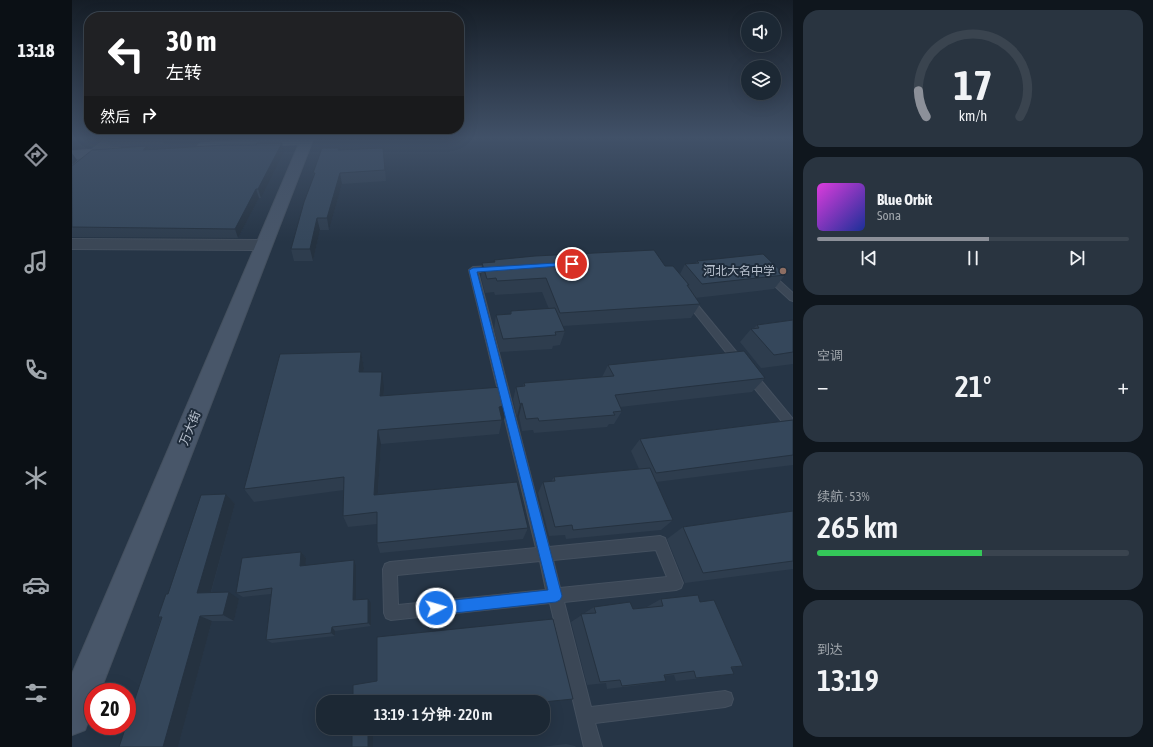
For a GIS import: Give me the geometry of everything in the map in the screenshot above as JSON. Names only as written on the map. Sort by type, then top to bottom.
[{"type":"street","name":"万大街","points":[[72,717],[294,172]]},
{"type":"street","points":[[72,244],[264,246]]},
{"type":"lane","points":[[503,268],[473,270],[546,554],[593,747]]},
{"type":"lane","points":[[761,268],[793,298]]},
{"type":"lane","points":[[684,294],[793,427]]},
{"type":"lane","points":[[660,543],[676,583],[391,613],[390,569],[546,554],[660,543]]},
{"type":"lane","points":[[586,716],[725,699]]},
{"type":"building","points":[[72,172],[267,172],[235,229],[72,227]]},
{"type":"building","points":[[357,172],[340,173],[327,218],[317,218],[310,249],[291,249],[304,202],[315,173],[313,173]]},
{"type":"building","points":[[654,250],[665,266],[673,266],[689,285],[687,285],[700,304],[560,313],[546,278],[497,281],[496,278],[487,279],[482,263],[495,262],[494,260],[535,256]]},
{"type":"building","points":[[763,254],[785,275],[702,284],[685,264],[699,263],[697,261]]},
{"type":"building","points":[[555,308],[565,331],[555,332],[556,335],[503,339],[496,315],[511,314],[511,311]]},
{"type":"building","points":[[793,320],[793,352],[774,355],[751,329],[759,328],[757,325]]},
{"type":"building","points":[[744,351],[765,378],[615,395],[622,411],[613,412],[615,415],[539,421],[538,418],[526,419],[522,403],[520,404],[516,387],[525,386],[524,383],[614,376],[608,365]]},
{"type":"building","points":[[361,352],[359,372],[382,372],[380,396],[502,387],[507,405],[499,407],[502,420],[378,430],[374,495],[517,482],[528,528],[377,543],[377,512],[343,516],[344,477],[244,489],[280,354]]},
{"type":"building","points":[[793,420],[793,455],[656,473],[640,439]]},
{"type":"building","points":[[650,468],[673,520],[573,530],[572,525],[555,527],[543,482],[555,481],[554,477]]},
{"type":"building","points":[[226,494],[197,593],[229,592],[223,615],[200,616],[163,747],[119,747],[123,735],[136,735],[136,696],[162,617],[158,617],[166,594],[168,594],[201,495]]},
{"type":"building","points":[[793,511],[793,561],[703,573],[683,527]]},
{"type":"building","points":[[301,552],[300,566],[354,560],[353,600],[368,599],[368,623],[332,627],[331,633],[266,640],[272,588],[236,593],[242,558]]},
{"type":"building","points":[[698,595],[700,602],[714,600],[743,666],[731,667],[734,674],[696,678],[694,671],[664,675],[666,681],[622,686],[620,680],[600,682],[581,614],[596,613],[594,607],[630,602],[633,609],[663,606],[661,599]]},
{"type":"building","points":[[553,619],[573,699],[550,701],[550,695],[353,695],[353,685],[377,681],[377,637]]},
{"type":"building","points":[[352,735],[368,735],[368,747],[352,747]]},
{"type":"place","name":"河北大名中学","points":[[783,271]]},
{"type":"route","points":[[436,608],[556,596],[473,270],[572,264]]}]
